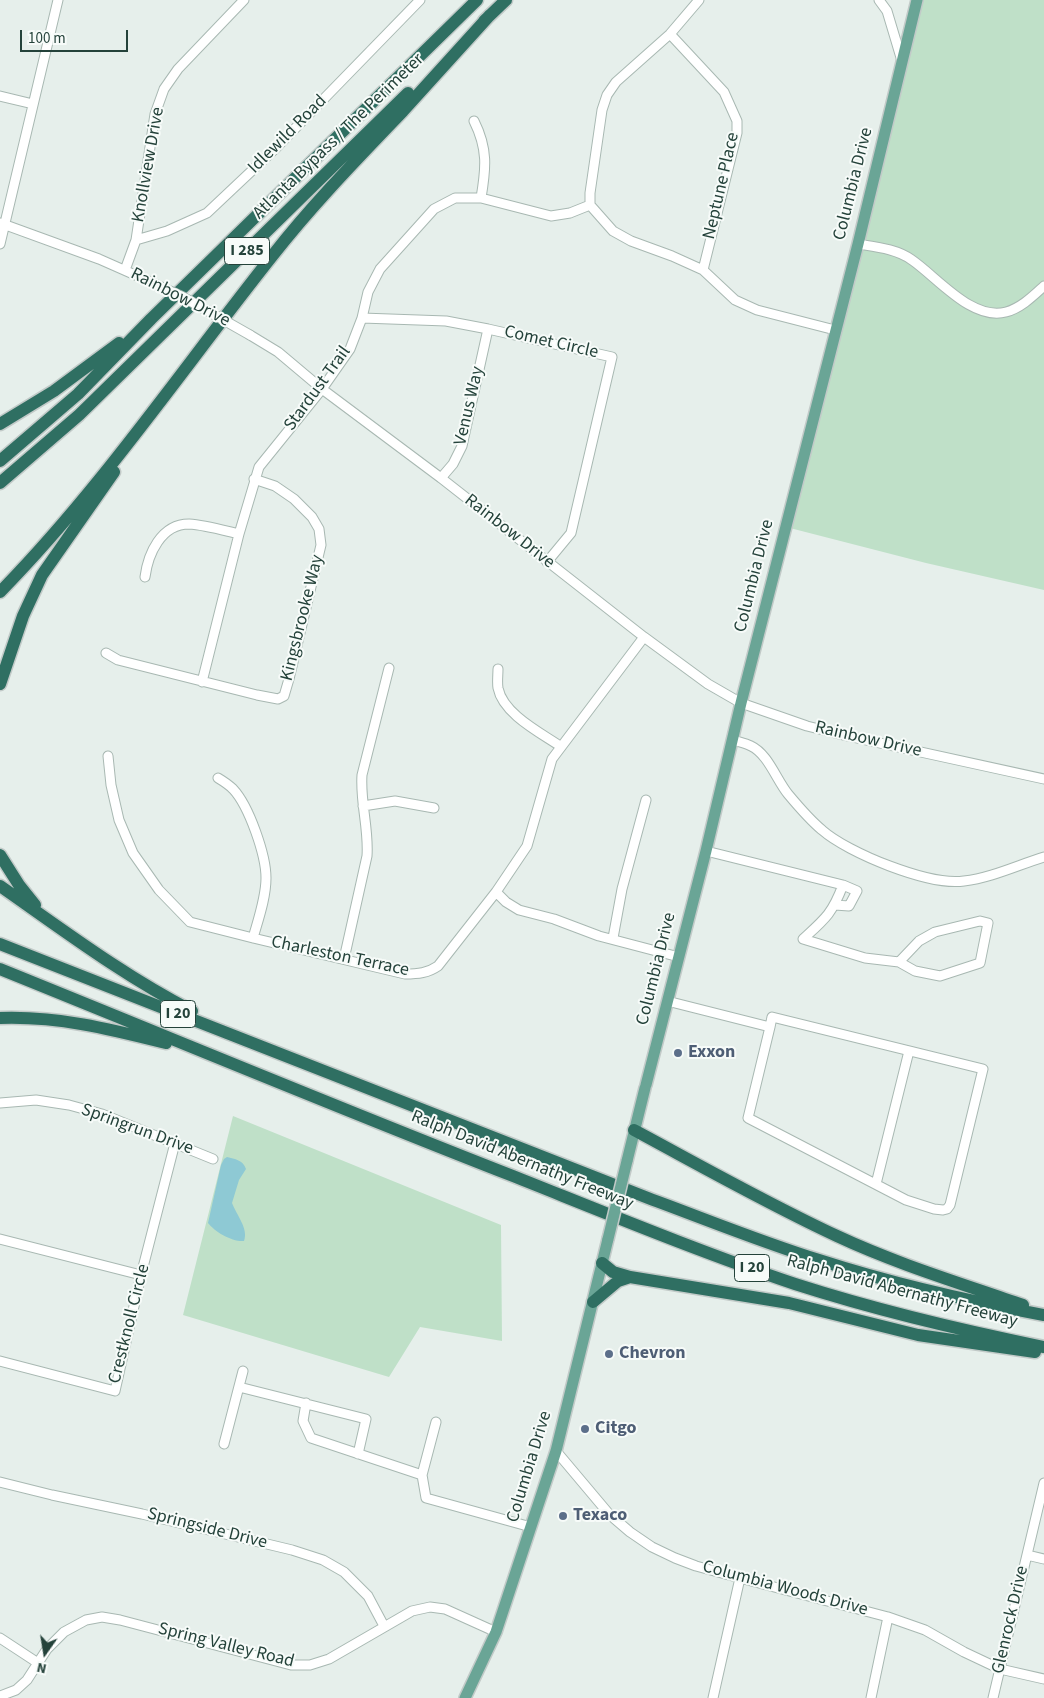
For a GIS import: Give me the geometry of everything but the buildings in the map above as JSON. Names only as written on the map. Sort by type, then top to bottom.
[{"type":"highway","name":"Atlanta Bypass / The Perimeter","points":[[0,461],[78,394],[151,319],[477,0]]},
{"type":"highway","name":"Atlanta Bypass / The Perimeter","points":[[0,483],[79,415],[506,0]]},
{"type":"highway","points":[[0,592],[31,561],[50,538],[202,348],[298,224],[490,15]]},
{"type":"highway","points":[[0,424],[54,391],[151,319]]},
{"type":"highway","points":[[0,684],[23,616],[42,575],[202,348]]},
{"type":"highway","points":[[0,855],[18,885],[56,926]]},
{"type":"highway","points":[[0,886],[114,966],[155,992],[199,1015],[357,1084]]},
{"type":"highway","name":"Ralph David Abernathy Freeway","points":[[0,944],[752,1237],[887,1280],[952,1297],[1044,1315]]},
{"type":"highway","name":"Ralph David Abernathy Freeway","points":[[0,969],[479,1163],[795,1284],[922,1319],[1044,1347]]},
{"type":"highway","points":[[0,1018],[58,1019],[100,1026],[214,1056]]},
{"type":"highway","points":[[634,1130],[837,1236],[904,1263],[1044,1312]]},
{"type":"highway","points":[[602,1263],[614,1272],[630,1277],[789,1304],[918,1335],[1044,1353]]},
{"type":"highway","points":[[593,1302],[618,1281],[630,1277]]},
{"type":"main road","name":"Columbia Drive","points":[[466,1698],[496,1632],[556,1451],[634,1130],[858,244],[917,0]]},
{"type":"street","points":[[0,244],[3,224],[58,0]]},
{"type":"street","name":"Knollview Drive","points":[[125,270],[136,240],[156,114],[164,89],[178,70],[244,0]]},
{"type":"street","name":"Idlewild Road","points":[[136,240],[167,231],[207,213],[277,148],[420,0]]},
{"type":"street","points":[[699,0],[670,34],[616,82],[607,95],[602,110],[590,193],[590,205],[613,231],[631,241],[703,270],[735,300],[757,310],[835,330]]},
{"type":"street","points":[[880,0],[887,11],[902,61]]},
{"type":"street","name":"Neptune Place","points":[[670,34],[724,92],[737,121],[737,132],[703,270]]},
{"type":"street","points":[[0,96],[33,104]]},
{"type":"street","points":[[474,121],[482,137],[486,158],[481,198]]},
{"type":"street","name":"Stardust Trail","points":[[202,682],[239,534],[259,467],[322,389],[350,349],[362,318],[368,292],[380,269],[434,209],[455,198],[481,198],[551,216],[590,205]]},
{"type":"street","name":"Rainbow Drive","points":[[3,224],[125,270],[183,297],[278,352],[322,389],[644,637],[708,684],[741,702],[807,726],[1044,778]]},
{"type":"street","points":[[858,244],[896,252],[911,259],[966,303],[989,313],[1016,308],[1044,286]]},
{"type":"street","name":"Comet Circle","points":[[362,318],[446,321],[612,357],[571,533],[547,562]]},
{"type":"street","name":"Venus Way","points":[[440,478],[454,464],[462,446],[488,329]]},
{"type":"street","name":"Kingsbrooke Way","points":[[106,653],[118,660],[257,696],[278,699],[284,696],[321,545],[319,529],[312,517],[294,499],[275,486],[254,479]]},
{"type":"street","points":[[145,577],[146,564],[150,553],[161,537],[172,529],[187,524],[216,528],[239,534]]},
{"type":"street","name":"Charleston Terrace","points":[[108,756],[110,785],[119,820],[133,853],[159,890],[190,922],[405,974],[435,974],[438,966],[496,892],[527,846],[552,759],[560,746],[644,637]]},
{"type":"street","points":[[344,960],[368,856],[361,791],[362,775],[388,668]]},
{"type":"street","points":[[498,669],[498,689],[503,701],[510,710],[560,746]]},
{"type":"street","points":[[733,740],[751,746],[760,752],[788,793],[822,830],[854,849],[893,867],[942,881],[962,882],[982,878],[1044,857]]},
{"type":"street","points":[[218,778],[233,789],[252,820],[265,868],[264,892],[253,938]]},
{"type":"street","points":[[613,938],[622,890],[646,800]]},
{"type":"street","points":[[363,806],[395,801],[434,808]]},
{"type":"street","points":[[706,850],[843,885],[856,891],[850,906],[835,905]]},
{"type":"street","points":[[843,885],[835,905],[827,918],[803,939],[865,958],[898,962],[915,971],[940,976],[980,963],[988,923],[980,921],[935,932],[920,941],[898,962]]},
{"type":"street","points":[[496,892],[506,902],[519,910],[554,918],[599,936],[613,938],[679,957]]},
{"type":"street","points":[[667,1001],[770,1027]]},
{"type":"street","points":[[772,1017],[909,1051],[983,1069],[948,1209],[934,1209],[906,1200],[748,1118],[772,1017]]},
{"type":"street","points":[[876,1184],[909,1051]]},
{"type":"street","name":"Springrun Drive","points":[[0,1103],[36,1100],[68,1105],[102,1114],[213,1159]]},
{"type":"street","name":"Crestknoll Circle","points":[[0,1361],[115,1391],[141,1275],[175,1143]]},
{"type":"street","points":[[0,1240],[141,1275]]},
{"type":"street","points":[[224,1444],[244,1371]]},
{"type":"street","points":[[239,1387],[366,1418],[358,1454]]},
{"type":"street","points":[[306,1402],[303,1421],[311,1438],[422,1475]]},
{"type":"street","points":[[436,1422],[422,1475],[426,1498],[530,1527]]},
{"type":"street","name":"Columbia Woods Drive","points":[[556,1451],[610,1514],[630,1532],[676,1558],[696,1566],[888,1617],[925,1630],[964,1652],[1000,1669],[1044,1679]]},
{"type":"street","name":"Springside Drive","points":[[0,1482],[52,1496],[142,1514],[292,1550],[323,1560],[344,1572],[368,1596],[384,1626]]},
{"type":"street","name":"Glenrock Drive","points":[[993,1698],[1044,1483]]},
{"type":"street","points":[[1027,1555],[1044,1559]]},
{"type":"street","points":[[713,1698],[740,1578]]},
{"type":"street","name":"Spring Valley Road","points":[[0,1696],[16,1690],[27,1680],[47,1649],[64,1632],[86,1620],[102,1617],[120,1620],[291,1665],[310,1665],[329,1659],[412,1611],[430,1607],[445,1609],[496,1632]]},
{"type":"street","points":[[871,1698],[888,1617]]},
{"type":"street","points":[[0,1638],[38,1663]]},
{"type":"green space","points":[[918,0],[1044,0],[1044,590],[926,563],[786,527]]},
{"type":"green space","points":[[233,1116],[501,1225],[502,1341],[420,1327],[389,1377],[183,1315]]},
{"type":"water","points":[[227,1157],[241,1162],[246,1169],[239,1180],[232,1203],[245,1232],[244,1241],[224,1236],[208,1223],[221,1165]]},
{"type":"place","name":"Exxon","points":[[678,1053]]},
{"type":"place","name":"Chevron","points":[[609,1354]]},
{"type":"place","name":"Citgo","points":[[585,1429]]},
{"type":"place","name":"Texaco","points":[[563,1516]]}]
